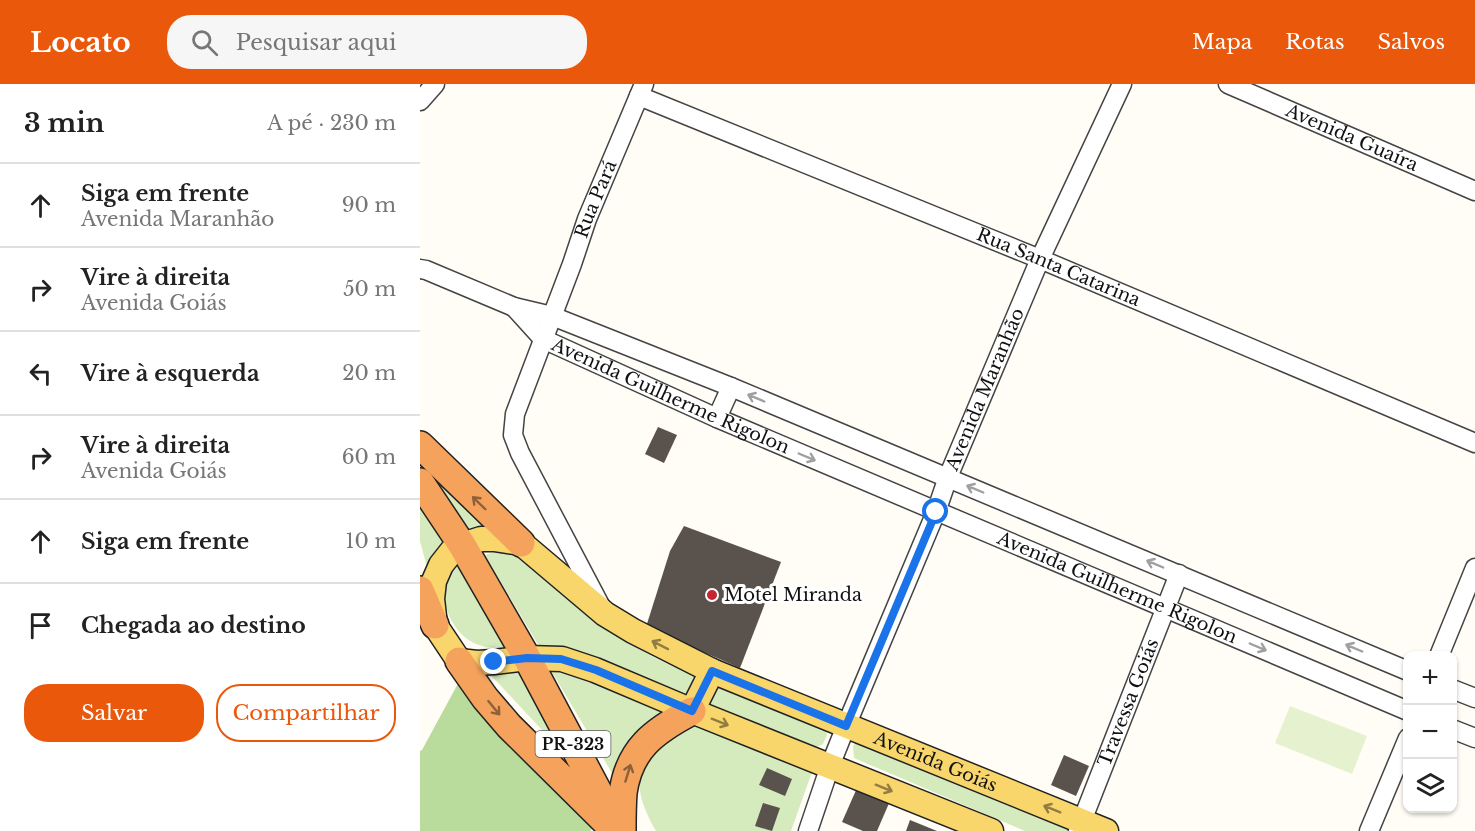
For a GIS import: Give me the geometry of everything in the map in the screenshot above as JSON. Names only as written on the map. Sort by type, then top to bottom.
[{"type":"highway","points":[[420,445],[521,543]]},
{"type":"highway","name":"PR-323","points":[[420,482],[462,545],[527,658],[619,831]]},
{"type":"highway","points":[[420,590],[435,625]]},
{"type":"highway","points":[[459,661],[485,698],[509,726],[619,831]]},
{"type":"highway","points":[[619,831],[623,795],[632,761],[664,726],[692,711]]},
{"type":"main road","points":[[521,543],[495,538],[481,539],[452,551],[441,565],[434,581],[432,599],[435,625],[459,661],[561,659],[596,670],[991,831]]},
{"type":"main road","name":"Avenida Goiás","points":[[521,543],[605,614],[633,631],[712,671],[1080,826],[1106,831]]},
{"type":"main road","points":[[692,711],[712,671]]},
{"type":"street","points":[[420,101],[435,84]]},
{"type":"street","name":"Avenida Maranhão","points":[[808,831],[830,766],[936,512],[948,477],[1040,259],[1122,84]]},
{"type":"street","name":"Avenida Guaíra","points":[[1228,84],[1475,192]]},
{"type":"street","name":"Rua Santa Catarina","points":[[641,90],[1475,443]]},
{"type":"street","name":"Rua Pará","points":[[552,316],[586,219],[641,90]]},
{"type":"street","points":[[420,269],[514,307],[552,316]]},
{"type":"street","points":[[514,307],[543,339],[515,414],[513,435],[520,453],[605,614]]},
{"type":"street","name":"Avenida Guilherme Rigolon","points":[[1403,669],[948,477],[552,316],[543,339],[717,418],[1403,709]]},
{"type":"street","points":[[717,418],[731,387]]},
{"type":"street","points":[[1441,651],[1475,568]]},
{"type":"street","name":"Travessa Goiás","points":[[1080,826],[1179,574]]},
{"type":"street","points":[[1457,691],[1475,698]]},
{"type":"street","points":[[1457,731],[1475,738]]},
{"type":"street","points":[[1370,831],[1403,748]]},
{"type":"green space","points":[[421,460],[489,526],[469,532]]},
{"type":"green space","points":[[420,497],[446,537],[435,551],[427,567],[420,541]]},
{"type":"green space","points":[[494,552],[523,559],[626,642],[699,678],[689,698],[540,648],[485,555]]},
{"type":"green space","points":[[461,557],[514,647],[481,646],[467,639],[454,625],[446,606],[445,586],[448,573]]},
{"type":"green space","points":[[522,664],[585,776],[486,670]]},
{"type":"green space","points":[[549,667],[565,670],[669,711],[615,778]]},
{"type":"green space","points":[[461,678],[518,752],[592,829],[590,831],[420,831],[420,751]]},
{"type":"green space","points":[[718,682],[825,726],[827,735],[823,744],[815,748],[709,704]]},
{"type":"green space","points":[[1290,706],[1367,736],[1352,774],[1275,743]]},
{"type":"green space","points":[[697,725],[812,772],[791,831],[656,831],[644,807],[640,790],[640,773],[643,765],[677,726]]},
{"type":"green space","points":[[859,739],[1068,827],[1067,831],[1025,831],[854,758],[853,746]]},
{"type":"building","points":[[658,427],[677,435],[664,463],[645,454]]},
{"type":"building","name":"Motel Miranda","points":[[684,526],[781,562],[740,668],[646,627],[670,551]]},
{"type":"building","points":[[1064,755],[1089,766],[1076,796],[1051,785]]},
{"type":"building","points":[[767,768],[792,779],[785,796],[759,785]]},
{"type":"building","points":[[857,788],[890,801],[877,831],[863,831],[842,822]]},
{"type":"building","points":[[763,803],[780,808],[772,831],[755,826]]},
{"type":"building","points":[[910,820],[937,831],[906,831]]},
{"type":"place","name":"Motel Miranda","points":[[712,595]]},
{"type":"route","points":[[494,662],[527,658],[561,659],[596,670],[692,711],[712,671],[846,726],[936,512]]}]
